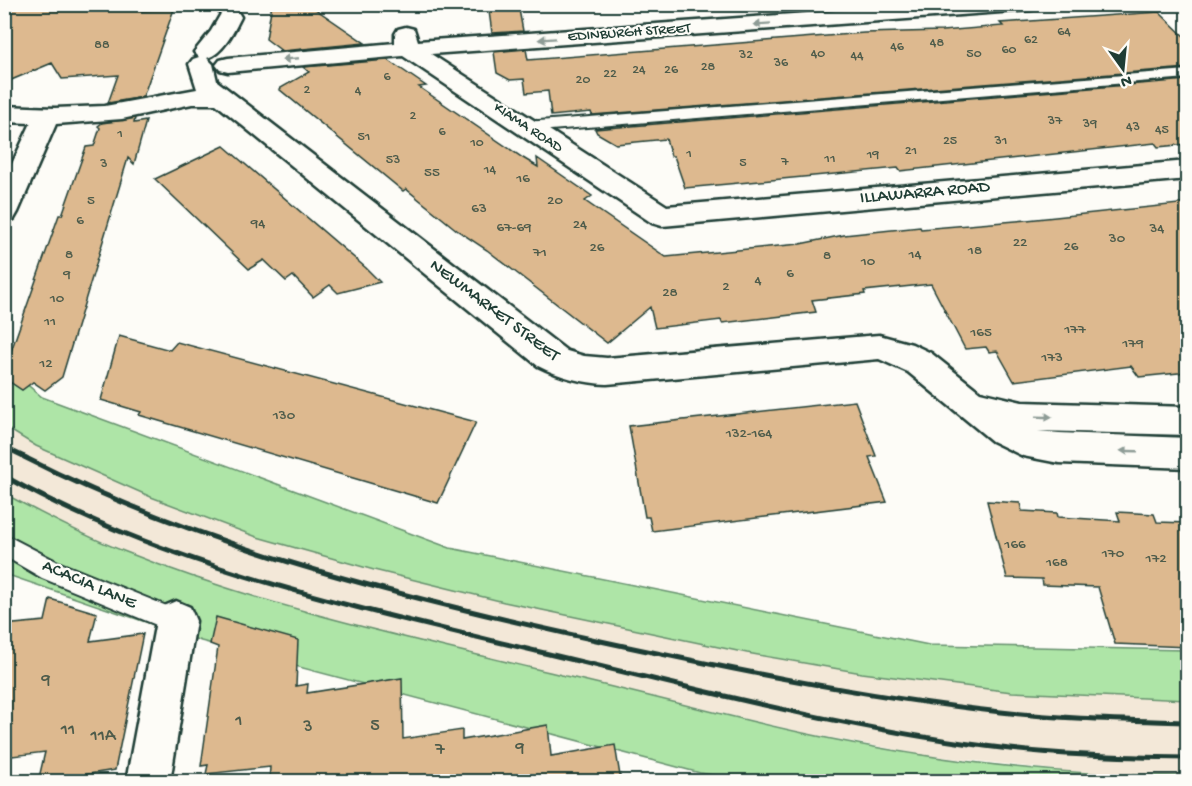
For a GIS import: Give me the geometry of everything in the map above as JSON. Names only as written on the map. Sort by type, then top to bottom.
[{"type":"street","name":"EDINBURGH STREET","points":[[203,65],[214,68],[230,56],[806,4]]},
{"type":"street","name":"EDINBURGH STREET","points":[[407,41],[1030,4]]},
{"type":"street","points":[[4,114],[47,116],[101,113],[162,104],[192,96],[224,98],[220,87],[230,56],[228,29],[231,11]]},
{"type":"street","points":[[162,104],[195,89],[203,65],[231,11]]},
{"type":"street","name":"KIAMA ROAD","points":[[407,41],[526,127],[662,216]]},
{"type":"street","name":"NEWMARKET STREET","points":[[203,65],[206,84],[468,294],[549,357],[562,364],[590,371],[607,371],[879,347],[893,349],[914,358],[951,385],[1004,430],[1024,441],[1038,445],[1188,453]]},
{"type":"street","points":[[4,212],[47,116]]},
{"type":"street","name":"ILLAWARRA ROAD","points":[[662,216],[1188,170]]},
{"type":"street","name":"NEWMARKET STREET","points":[[951,385],[994,410],[1022,417],[1188,421]]},
{"type":"street","points":[[148,782],[176,621]]},
{"type":"lane","points":[[526,127],[1188,74]]},
{"type":"lane","name":"ACACIA LANE","points":[[4,544],[50,570],[176,621]]},
{"type":"shaded area","points":[[4,427],[36,446],[151,497],[257,537],[374,570],[504,602],[747,653],[862,673],[1012,692],[1187,700],[1187,776],[1064,771],[924,755],[805,733],[348,624],[224,587],[126,552],[55,521],[5,494]]},
{"type":"green space","points":[[4,365],[42,397],[450,548],[929,645],[1187,650],[1187,700],[1012,692],[862,673],[747,653],[504,602],[374,570],[257,537],[151,497],[36,446],[5,427]]},
{"type":"green space","points":[[5,494],[95,539],[235,591],[346,622],[745,720],[850,743],[994,765],[1091,773],[1187,776],[1187,781],[757,782],[700,773],[201,641],[5,574]]},
{"type":"building","points":[[4,4],[143,4],[140,11],[174,9],[143,97],[108,103],[118,75],[62,79],[52,63],[4,83]]},
{"type":"building","points":[[272,4],[308,4],[365,43],[282,51],[266,39]]},
{"type":"building","points":[[488,4],[518,4],[523,31],[492,33]]},
{"type":"building","points":[[1159,12],[1188,40],[1188,68],[592,115],[591,112],[551,116],[548,91],[526,93],[524,79],[510,80],[497,73],[494,52],[526,49],[528,60],[864,33],[942,31],[1003,26],[1000,23]]},
{"type":"building","points":[[388,60],[426,86],[419,87],[523,158],[538,167],[537,158],[592,196],[585,201],[666,257],[800,244],[844,235],[920,227],[921,229],[1027,220],[1188,203],[1188,372],[1139,377],[1131,366],[1014,381],[997,351],[989,352],[986,347],[965,349],[931,284],[864,291],[865,294],[812,300],[816,312],[722,323],[721,320],[655,328],[650,307],[607,343],[406,189],[403,191],[279,89],[309,72],[303,67]]},
{"type":"building","points":[[1188,80],[1188,144],[1158,147],[1155,143],[900,171],[898,168],[685,188],[666,139],[616,144],[597,133],[595,129]]},
{"type":"building","points":[[135,118],[134,123],[146,121],[134,164],[128,158],[62,377],[45,390],[33,382],[22,390],[4,378],[4,371],[59,215],[62,215],[86,147],[94,146],[100,128],[98,126],[102,123]]},
{"type":"building","points":[[224,146],[380,282],[338,293],[330,285],[313,297],[293,276],[286,281],[264,260],[249,269],[155,179]]},
{"type":"building","points":[[119,336],[170,350],[177,342],[476,422],[438,503],[139,415],[141,412],[101,400]]},
{"type":"building","points":[[855,401],[876,456],[869,457],[887,502],[652,531],[649,517],[645,517],[629,426]]},
{"type":"building","points":[[987,501],[1020,503],[1022,511],[1057,513],[1058,517],[1120,521],[1117,512],[1154,514],[1157,522],[1188,523],[1188,647],[1115,644],[1098,587],[1043,585],[1042,579],[1007,578]]},
{"type":"building","points":[[50,599],[97,613],[90,641],[143,634],[115,770],[38,782],[45,752],[4,757],[4,625],[45,621]]},
{"type":"building","points":[[216,617],[298,640],[296,686],[308,684],[307,693],[402,678],[403,739],[462,730],[462,740],[548,725],[551,756],[615,745],[621,782],[269,782],[270,767],[206,774],[208,765],[201,766],[218,647],[210,644]]},
{"type":"railway","points":[[4,447],[27,458]]},
{"type":"railway","points":[[24,457],[156,516],[224,541],[432,602],[573,635],[786,679],[893,698],[1048,716],[1188,722]]},
{"type":"railway","points":[[4,476],[66,508],[131,536],[265,582],[403,619],[706,692],[874,728],[985,746],[1086,755],[1188,758]]}]
